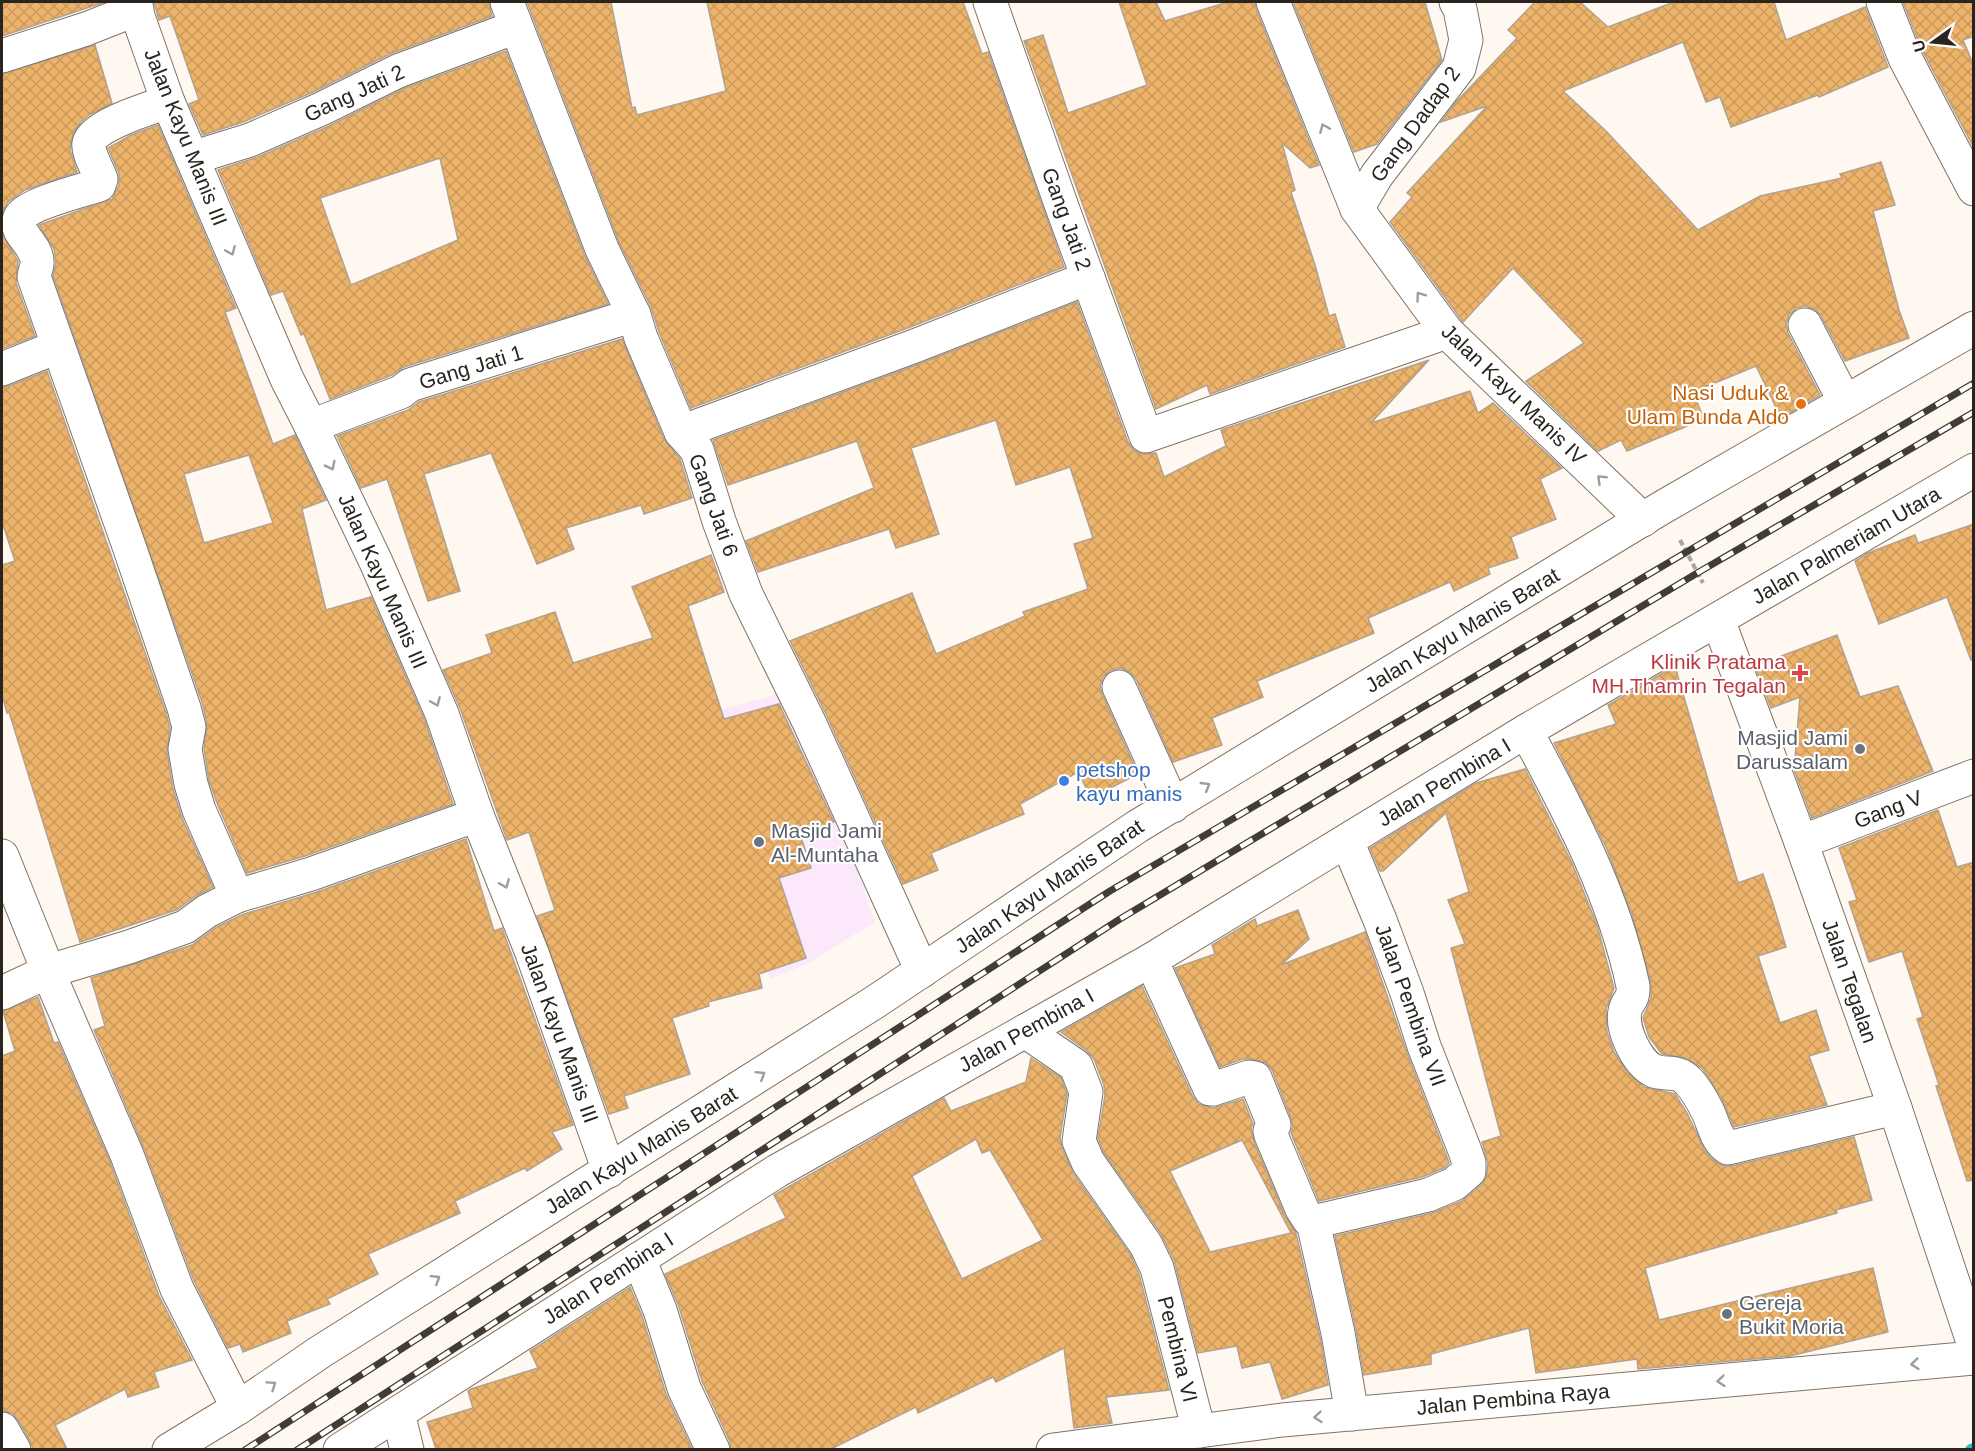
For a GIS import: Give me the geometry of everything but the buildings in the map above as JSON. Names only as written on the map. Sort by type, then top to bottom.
[{"type":"street","name":"Gang Jati 2","points":[[990,2],[1146,436],[1447,332]]},
{"type":"street","name":"Jalan Kayu Manis IV","points":[[1273,2],[1357,209],[1447,332],[1653,513]]},
{"type":"street","name":"Gang Dadap 2","points":[[1357,209],[1377,175],[1459,69],[1466,40],[1460,9],[1456,2]]},
{"type":"street","points":[[1883,2],[1905,58],[1974,189]]},
{"type":"street","points":[[2,56],[86,29],[135,5]]},
{"type":"street","name":"Jalan Kayu Manis III","points":[[135,5],[168,102],[286,379],[376,562],[437,703],[477,815],[532,952],[609,1171]]},
{"type":"street","name":"Gang Jati 2","points":[[192,158],[260,136],[342,99],[511,14]]},
{"type":"street","name":"Gang Jati 6","points":[[511,14],[602,249],[634,315],[641,338],[681,432],[697,450],[719,521],[746,594],[809,722],[921,971]]},
{"type":"street","points":[[168,102],[110,124],[93,136],[89,143],[89,153],[96,163],[101,179],[99,185],[27,211],[19,220],[20,230],[29,242],[37,262],[34,277],[57,347],[130,549],[189,727],[185,748],[191,784],[199,810],[237,896]]},
{"type":"street","points":[[681,432],[912,348],[1088,278]]},
{"type":"street","name":"Gang Jati 1","points":[[311,426],[401,392],[410,385],[634,315]]},
{"type":"street","points":[[1805,325],[1845,402]]},
{"type":"street","name":"Jalan Kayu Manis Barat","points":[[169,1449],[237,1408],[320,1352],[609,1171],[921,971],[1138,826],[1653,513],[1974,328]]},
{"type":"street","points":[[2,369],[57,347]]},
{"type":"street","name":"Jalan Palmeriam Utara","points":[[1718,620],[1974,470]]},
{"type":"street","name":"Jalan Pembina I","points":[[340,1449],[777,1171],[1151,960],[1526,731],[1718,620]]},
{"type":"street","name":"Jalan Tegalan","points":[[1718,620],[1802,842],[1895,1108],[1974,1345]]},
{"type":"street","points":[[1119,687],[1173,806]]},
{"type":"street","points":[[1526,731],[1580,834],[1611,908],[1633,986],[1634,995],[1625,1008],[1624,1016],[1631,1044],[1638,1057],[1654,1071],[1678,1073],[1688,1080],[1708,1111],[1721,1143],[1728,1148],[1895,1108]]},
{"type":"street","name":"Gang V","points":[[1802,842],[1970,788]]},
{"type":"street","points":[[2,993],[49,971],[185,927],[207,911],[237,896],[311,874],[477,815]]},
{"type":"street","name":"Jalan Pembina VII","points":[[1313,1222],[1428,1195],[1454,1185],[1469,1171],[1465,1151],[1424,1046],[1407,993],[1347,841]]},
{"type":"street","points":[[2,856],[127,1155],[177,1289],[237,1408]]},
{"type":"street","points":[[1151,960],[1210,1089],[1249,1077],[1255,1078],[1274,1125],[1270,1131],[1271,1135],[1302,1209],[1313,1222],[1338,1333],[1352,1414]]},
{"type":"street","name":"Pembina VI","points":[[1025,1031],[1076,1066],[1086,1092],[1079,1141],[1088,1162],[1146,1245],[1157,1268],[1198,1431]]},
{"type":"street","points":[[639,1259],[660,1310],[684,1388],[713,1449]]},
{"type":"street","name":"Jalan Pembina Raya","points":[[1053,1449],[1352,1414],[1974,1358]]},
{"type":"street","points":[[398,1413],[407,1449]]},
{"type":"street","points":[[2,1428],[14,1449]]},
{"type":"path","points":[[1653,513],[1672,526],[1699,572],[1718,620]]},
{"type":"shaded area","points":[[782,693],[848,840],[875,922],[807,964],[770,979],[748,903],[716,711]]},
{"type":"railway","points":[[245,1450],[1110,891],[1974,383]]},
{"type":"railway","points":[[297,1450],[1120,919],[1699,572],[1974,412]]},
{"type":"place","name":"Nasi Uduk & Ulam Bunda Aldo","points":[[1801,404]]},
{"type":"place","name":"Klinik Pratama MH.Thamrin Tegalan","points":[[1800,673]]},
{"type":"place","name":"Masjid Jami Darussalam","points":[[1860,749]]},
{"type":"place","name":"petshop kayu manis","points":[[1064,781]]},
{"type":"place","name":"Masjid Jami Al-Muntaha","points":[[759,842]]},
{"type":"place","name":"Gereja Bukit Moria","points":[[1727,1314]]}]
